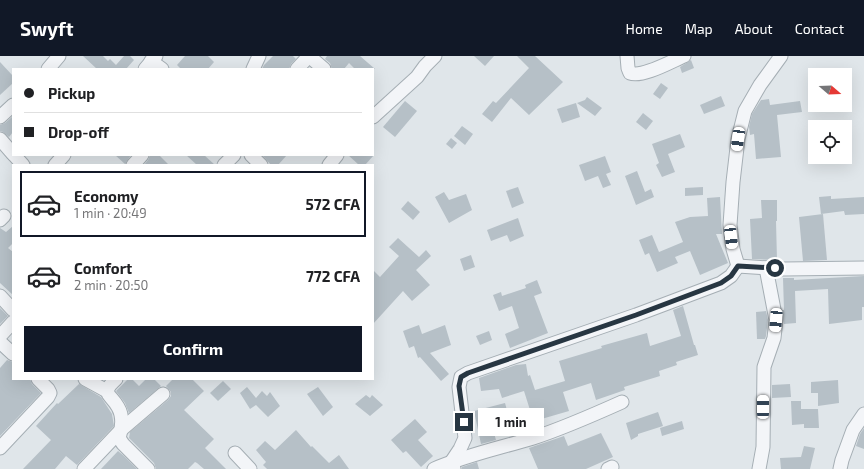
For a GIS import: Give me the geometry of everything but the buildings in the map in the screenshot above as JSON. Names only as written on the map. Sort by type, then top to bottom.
[{"type":"street","points":[[49,68],[59,56]]},
{"type":"street","points":[[253,68],[259,56]]},
{"type":"street","points":[[297,68],[309,56],[323,68]]},
{"type":"street","points":[[374,116],[417,77],[435,56]]},
{"type":"street","points":[[627,56],[628,68],[630,73],[634,74],[652,70],[684,56]]},
{"type":"street","points":[[738,266],[733,249],[730,224],[732,182],[738,139],[745,111],[760,85],[781,56]]},
{"type":"street","points":[[0,117],[12,106]]},
{"type":"street","points":[[0,139],[12,152]]},
{"type":"street","points":[[16,156],[22,164]]},
{"type":"street","points":[[56,164],[63,156]]},
{"type":"street","points":[[134,164],[141,156]]},
{"type":"street","points":[[225,164],[233,156]]},
{"type":"street","points":[[252,156],[260,164]]},
{"type":"street","points":[[329,164],[336,156]]},
{"type":"street","points":[[738,266],[784,269],[864,268]]},
{"type":"street","points":[[453,465],[465,438],[459,386],[461,377],[468,373],[636,315],[721,283],[731,276],[738,266]]},
{"type":"street","points":[[759,469],[763,447],[764,367],[774,338],[776,320],[766,268]]},
{"type":"street","points":[[0,296],[12,309]]},
{"type":"street","points":[[0,336],[12,323]]},
{"type":"street","points":[[0,342],[12,353]]},
{"type":"street","points":[[0,448],[48,398],[50,393],[39,380]]},
{"type":"street","points":[[87,380],[107,391],[109,396],[119,408],[122,418],[122,429],[119,438],[146,469]]},
{"type":"street","points":[[107,391],[108,386],[115,380]]},
{"type":"street","points":[[84,469],[122,429],[163,394]]},
{"type":"street","points":[[434,469],[453,465],[535,437],[587,418],[622,402]]},
{"type":"street","points":[[840,469],[853,430],[864,414]]},
{"type":"street","points":[[235,453],[250,469]]},
{"type":"route","points":[[464,422],[459,386],[461,377],[468,373],[636,315],[721,283],[731,276],[738,266],[775,268]]}]
